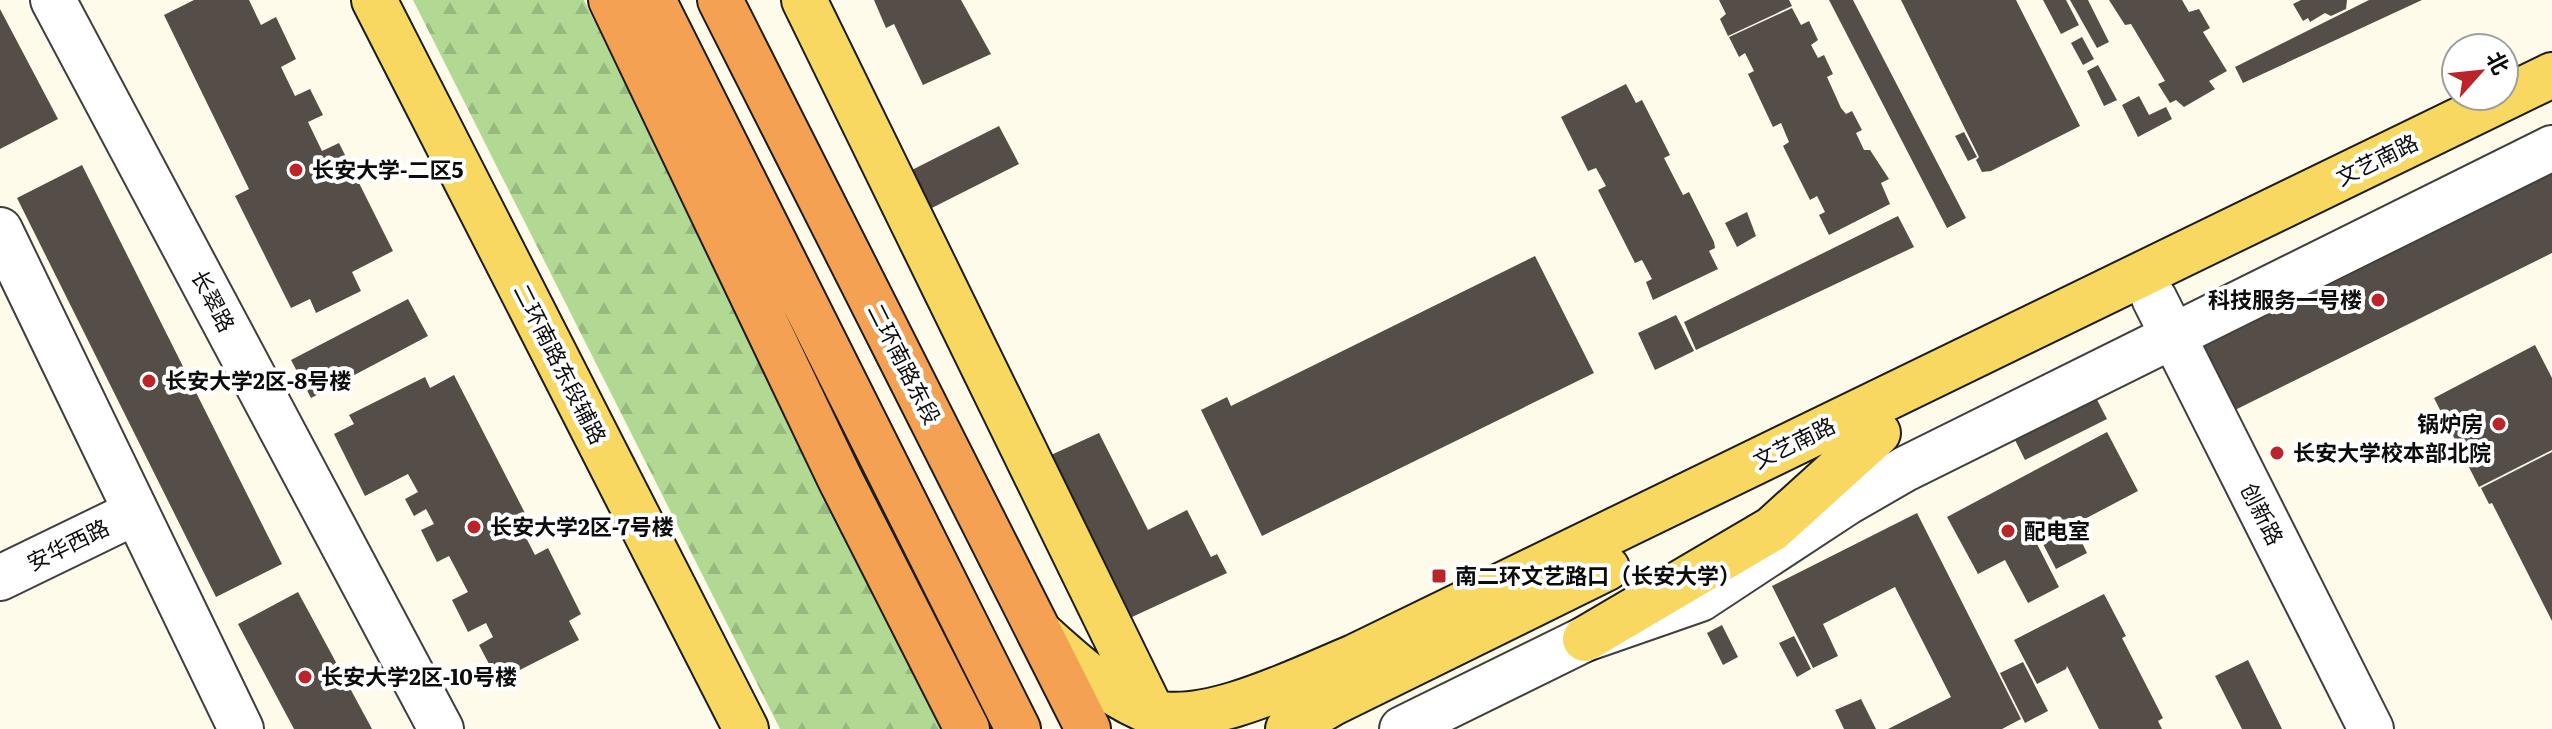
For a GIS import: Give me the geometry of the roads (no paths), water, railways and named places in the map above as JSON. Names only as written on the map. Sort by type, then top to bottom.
[{"type":"highway","points":[[611,0],[840,479],[967,729]]},
{"type":"highway","points":[[653,0],[1018,729]]},
{"type":"highway","name":"二环南路东段","points":[[720,0],[1088,729]]},
{"type":"main road","name":"二环南路东段辅路","points":[[374,0],[746,729]]},
{"type":"main road","points":[[804,0],[1156,720]]},
{"type":"main road","name":"文艺南路","points":[[1038,631],[1081,671],[1156,720],[1246,702],[1354,657],[2552,75]]},
{"type":"main road","name":"文艺南路","points":[[1288,729],[1333,703],[1878,433],[2163,317],[2552,105]]},
{"type":"main road","points":[[1585,639],[1772,529],[1878,433]]},
{"type":"street","name":"长翠路","points":[[53,0],[441,729]]},
{"type":"street","points":[[1402,729],[1585,639],[1700,599],[1846,503],[2163,317],[2552,148]]},
{"type":"street","points":[[0,230],[241,729]]},
{"type":"street","name":"创新路","points":[[2163,317],[2371,729]]},
{"type":"street","name":"安华西路","points":[[0,578],[136,512]]},
{"type":"place","name":"长安大学-二区5","points":[[296,170]]},
{"type":"place","name":"科技服务一号楼","points":[[2378,300]]},
{"type":"place","name":"长安大学2区-8号楼","points":[[149,381]]},
{"type":"place","name":"锅炉房","points":[[2499,424]]},
{"type":"place","name":"长安大学校本部北院","points":[[2277,453]]},
{"type":"place","name":"长安大学2区-7号楼","points":[[474,527]]},
{"type":"place","name":"配电室","points":[[2008,531]]},
{"type":"place","name":"南二环文艺路口（长安大学）","points":[[1439,576]]},
{"type":"place","name":"长安大学2区-10号楼","points":[[305,677]]}]
